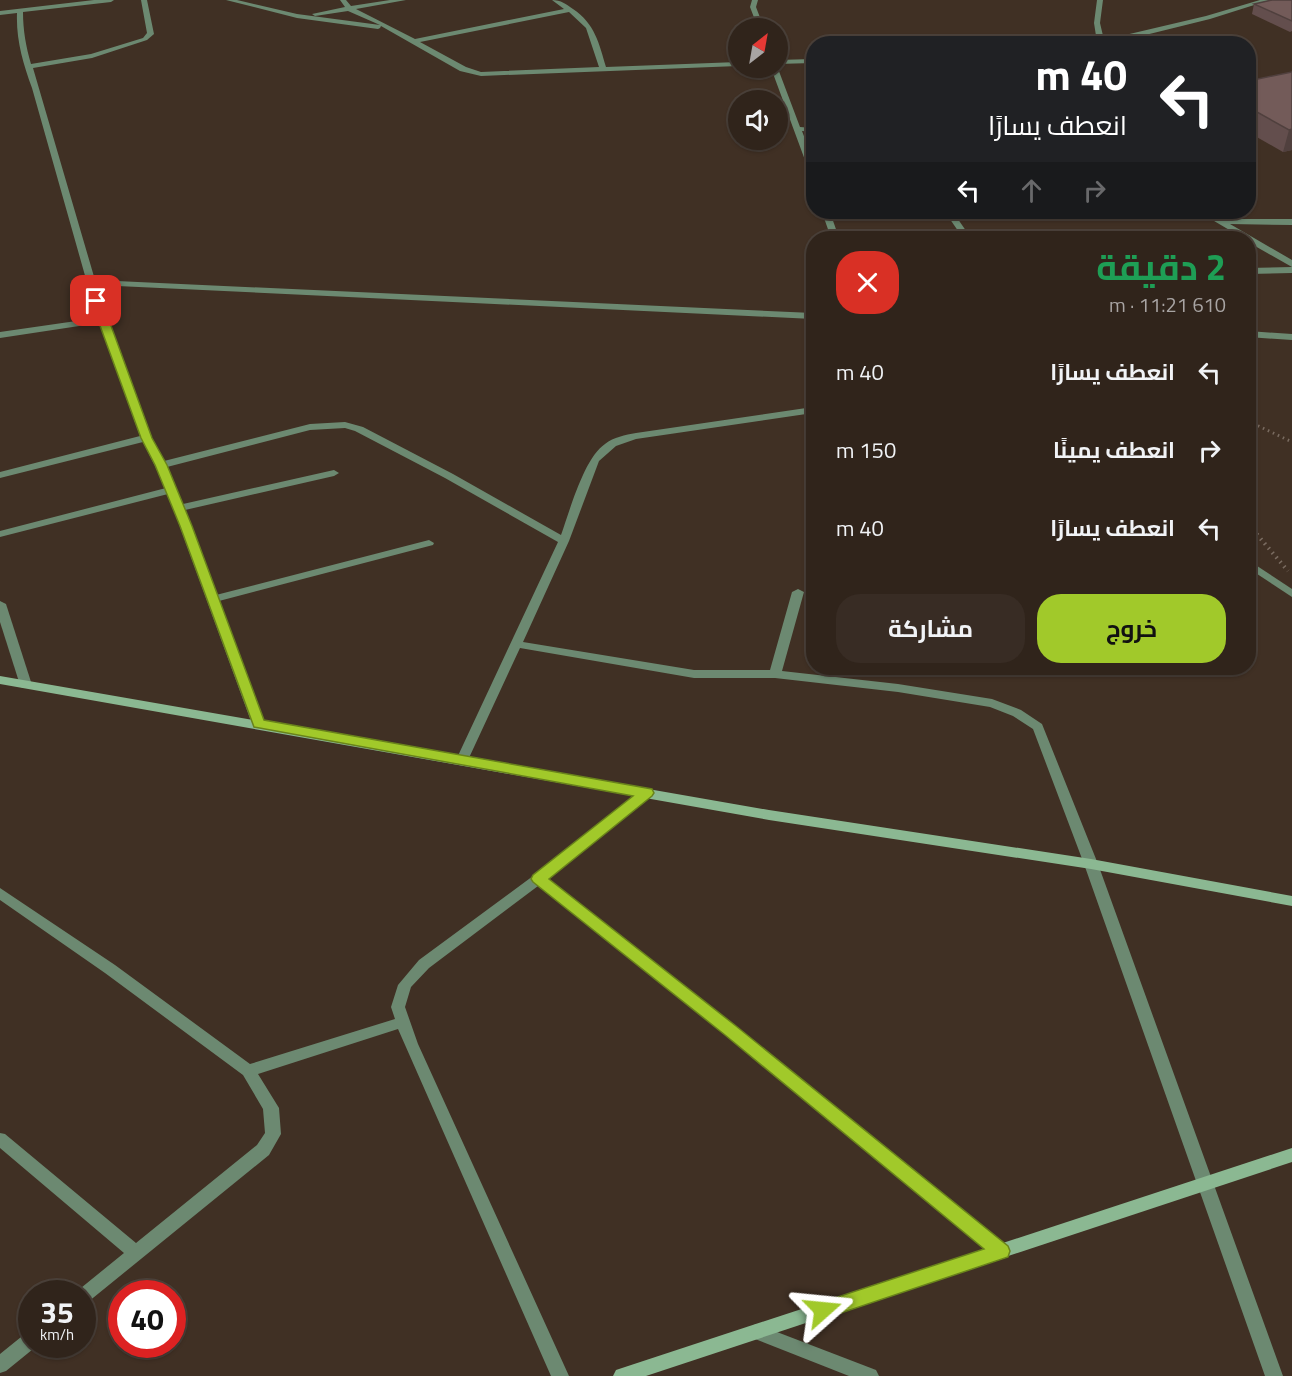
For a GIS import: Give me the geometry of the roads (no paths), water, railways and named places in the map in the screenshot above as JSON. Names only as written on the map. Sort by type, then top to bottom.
[{"type":"street","points":[[0,13],[111,0]]},
{"type":"street","points":[[28,67],[92,56],[145,39],[152,34],[144,0]]},
{"type":"street","points":[[229,0],[297,16],[391,28]]},
{"type":"street","points":[[343,0],[350,9],[391,28],[463,69],[480,74],[728,64]]},
{"type":"street","points":[[297,16],[403,0]]},
{"type":"street","points":[[555,0],[584,18],[590,26],[603,70]]},
{"type":"street","points":[[755,0],[753,7],[757,18]]},
{"type":"street","points":[[1098,36],[1097,23],[1100,0]]},
{"type":"street","points":[[1130,36],[1208,18],[1267,0]]},
{"type":"street","points":[[414,41],[570,10]]},
{"type":"street","points":[[20,11],[19,36],[102,320],[146,438],[161,465],[179,508],[258,724]]},
{"type":"street","points":[[788,62],[806,61]]},
{"type":"street","points":[[779,78],[806,148]]},
{"type":"street","points":[[800,129],[806,129]]},
{"type":"street","points":[[1217,219],[1238,231]]},
{"type":"street","points":[[1221,221],[1292,222]]},
{"type":"street","points":[[1256,242],[1292,264]]},
{"type":"street","points":[[1256,271],[1292,270]]},
{"type":"street","points":[[91,282],[806,316]]},
{"type":"street","points":[[0,335],[102,320]]},
{"type":"street","points":[[1256,335],[1292,337]]},
{"type":"street","points":[[462,760],[564,541],[594,461],[602,450],[614,441],[636,436],[806,411]]},
{"type":"street","points":[[161,465],[310,427],[345,424],[449,476],[564,541]]},
{"type":"street","points":[[0,475],[146,438]]},
{"type":"street","points":[[179,508],[334,472]]},
{"type":"street","points":[[0,534],[172,490]]},
{"type":"street","points":[[214,599],[429,543]]},
{"type":"street","points":[[1256,569],[1292,594]]},
{"type":"street","points":[[775,674],[798,592]]},
{"type":"street","points":[[0,604],[26,685]]},
{"type":"street","points":[[516,644],[694,674],[775,674],[898,688],[993,703],[1017,713],[1038,727],[1091,864],[1274,1376]]},
{"type":"street","points":[[0,680],[769,815],[1091,864],[1292,901]]},
{"type":"street","points":[[560,1376],[411,1044],[398,1007],[405,986],[424,964],[538,879],[646,793]]},
{"type":"street","points":[[538,879],[730,1030],[1001,1251]]},
{"type":"street","points":[[0,893],[110,969],[248,1071],[271,1108],[273,1134],[263,1150],[96,1285]]},
{"type":"street","points":[[248,1071],[403,1022]]},
{"type":"street","points":[[0,1139],[136,1252]]},
{"type":"street","points":[[622,1376],[1292,1155]]},
{"type":"street","points":[[756,1332],[865,1375]]},
{"type":"street","points":[[0,1365],[18,1350]]}]
